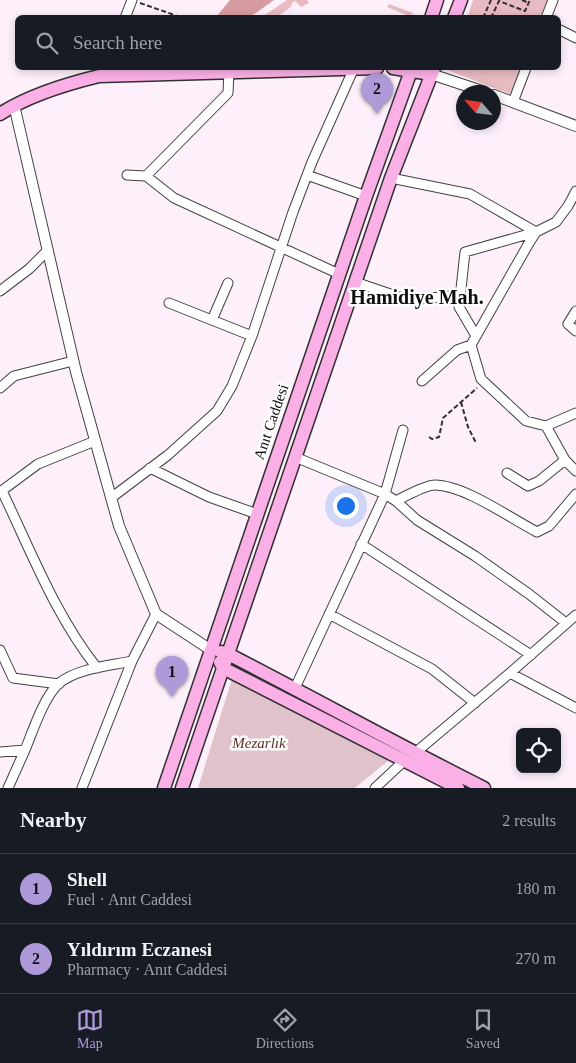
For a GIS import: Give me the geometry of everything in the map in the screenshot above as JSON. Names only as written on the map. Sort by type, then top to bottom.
[{"type":"main road","points":[[432,15],[437,0]]},
{"type":"main road","points":[[455,15],[462,0]]},
{"type":"main road","points":[[5,109],[101,72],[292,70]]},
{"type":"main road","name":"Anıt Caddesi","points":[[164,788],[339,274],[412,70]]},
{"type":"main road","points":[[182,788],[391,178],[432,71]]},
{"type":"main road","points":[[211,650],[228,654],[295,688],[458,788]]},
{"type":"main road","points":[[211,650],[224,668],[409,757],[484,788]]},
{"type":"street","points":[[125,15],[132,0]]},
{"type":"street","points":[[547,15],[553,0]]},
{"type":"street","points":[[561,30],[576,38]]},
{"type":"street","points":[[111,498],[168,455],[217,411],[232,386],[252,336],[307,175],[353,70]]},
{"type":"street","points":[[512,102],[525,70]]},
{"type":"street","points":[[432,71],[467,85]]},
{"type":"street","points":[[146,176],[228,93],[229,72]]},
{"type":"street","points":[[501,98],[576,126]]},
{"type":"street","points":[[5,109],[48,250],[73,361],[119,526],[156,614],[211,650]]},
{"type":"street","points":[[127,175],[146,176],[174,198],[339,274]]},
{"type":"street","points":[[307,175],[366,196]]},
{"type":"street","points":[[391,178],[470,194],[536,232]]},
{"type":"street","points":[[476,336],[459,307],[465,252],[536,232],[556,222],[576,191]]},
{"type":"street","points":[[422,381],[457,350],[471,345],[536,232]]},
{"type":"street","points":[[0,291],[29,269],[48,250]]},
{"type":"street","points":[[355,282],[408,300],[461,294]]},
{"type":"street","points":[[212,320],[228,283]]},
{"type":"street","points":[[169,302],[252,336]]},
{"type":"street","points":[[576,311],[568,324],[576,331]]},
{"type":"street","points":[[471,345],[481,379],[526,421],[546,426],[576,413]]},
{"type":"street","points":[[0,388],[14,376],[73,361]]},
{"type":"street","points":[[546,426],[565,460],[576,471]]},
{"type":"street","points":[[295,688],[385,494],[403,430]]},
{"type":"street","points":[[95,441],[38,464],[1,492],[61,614],[79,645],[97,668]]},
{"type":"street","points":[[295,457],[385,494],[396,501],[417,520],[475,556],[566,623]]},
{"type":"street","points":[[507,473],[528,486],[539,481],[565,460]]},
{"type":"street","points":[[150,468],[209,497],[257,514]]},
{"type":"street","points":[[396,501],[435,484],[463,491],[537,532],[549,526],[576,494]]},
{"type":"street","points":[[361,544],[531,655]]},
{"type":"street","points":[[82,788],[132,661],[156,614]]},
{"type":"street","points":[[330,614],[432,669],[475,703]]},
{"type":"street","points":[[375,788],[576,615]]},
{"type":"street","points":[[0,650],[13,678],[58,684]]},
{"type":"street","points":[[8,788],[47,700],[58,684],[76,674],[132,661]]},
{"type":"street","points":[[510,673],[576,708]]},
{"type":"street","points":[[0,752],[25,750]]},
{"type":"path","points":[[132,0],[174,15]]},
{"type":"path","points":[[484,15],[491,0]]},
{"type":"path","points":[[492,15],[499,1],[525,11],[530,1],[522,0]]},
{"type":"path","points":[[429,437],[432,439],[439,437],[443,418],[484,382]]},
{"type":"path","points":[[461,402],[468,427],[476,444]]},
{"type":"shaded area","points":[[230,0],[274,0],[253,15],[218,15]]},
{"type":"shaded area","points":[[287,0],[307,0],[309,3],[301,7],[295,1],[291,4],[292,6],[280,15],[265,15]]},
{"type":"shaded area","points":[[473,0],[549,0],[542,15],[468,15]]},
{"type":"shaded area","points":[[389,4],[413,13],[412,15],[406,15],[387,7]]},
{"type":"shaded area","points":[[447,70],[520,70],[510,94],[501,91],[501,85],[486,85]]},
{"type":"green space","name":"Mezarlık","points":[[232,679],[389,760],[355,788],[198,788]]},
{"type":"place","name":"Yıldırım Eczanesi","points":[[377,114]]},
{"type":"place","name":"Shell","points":[[172,697]]},
{"type":"district","name":"Hamidiye Mah.","points":[[417,297]]}]
